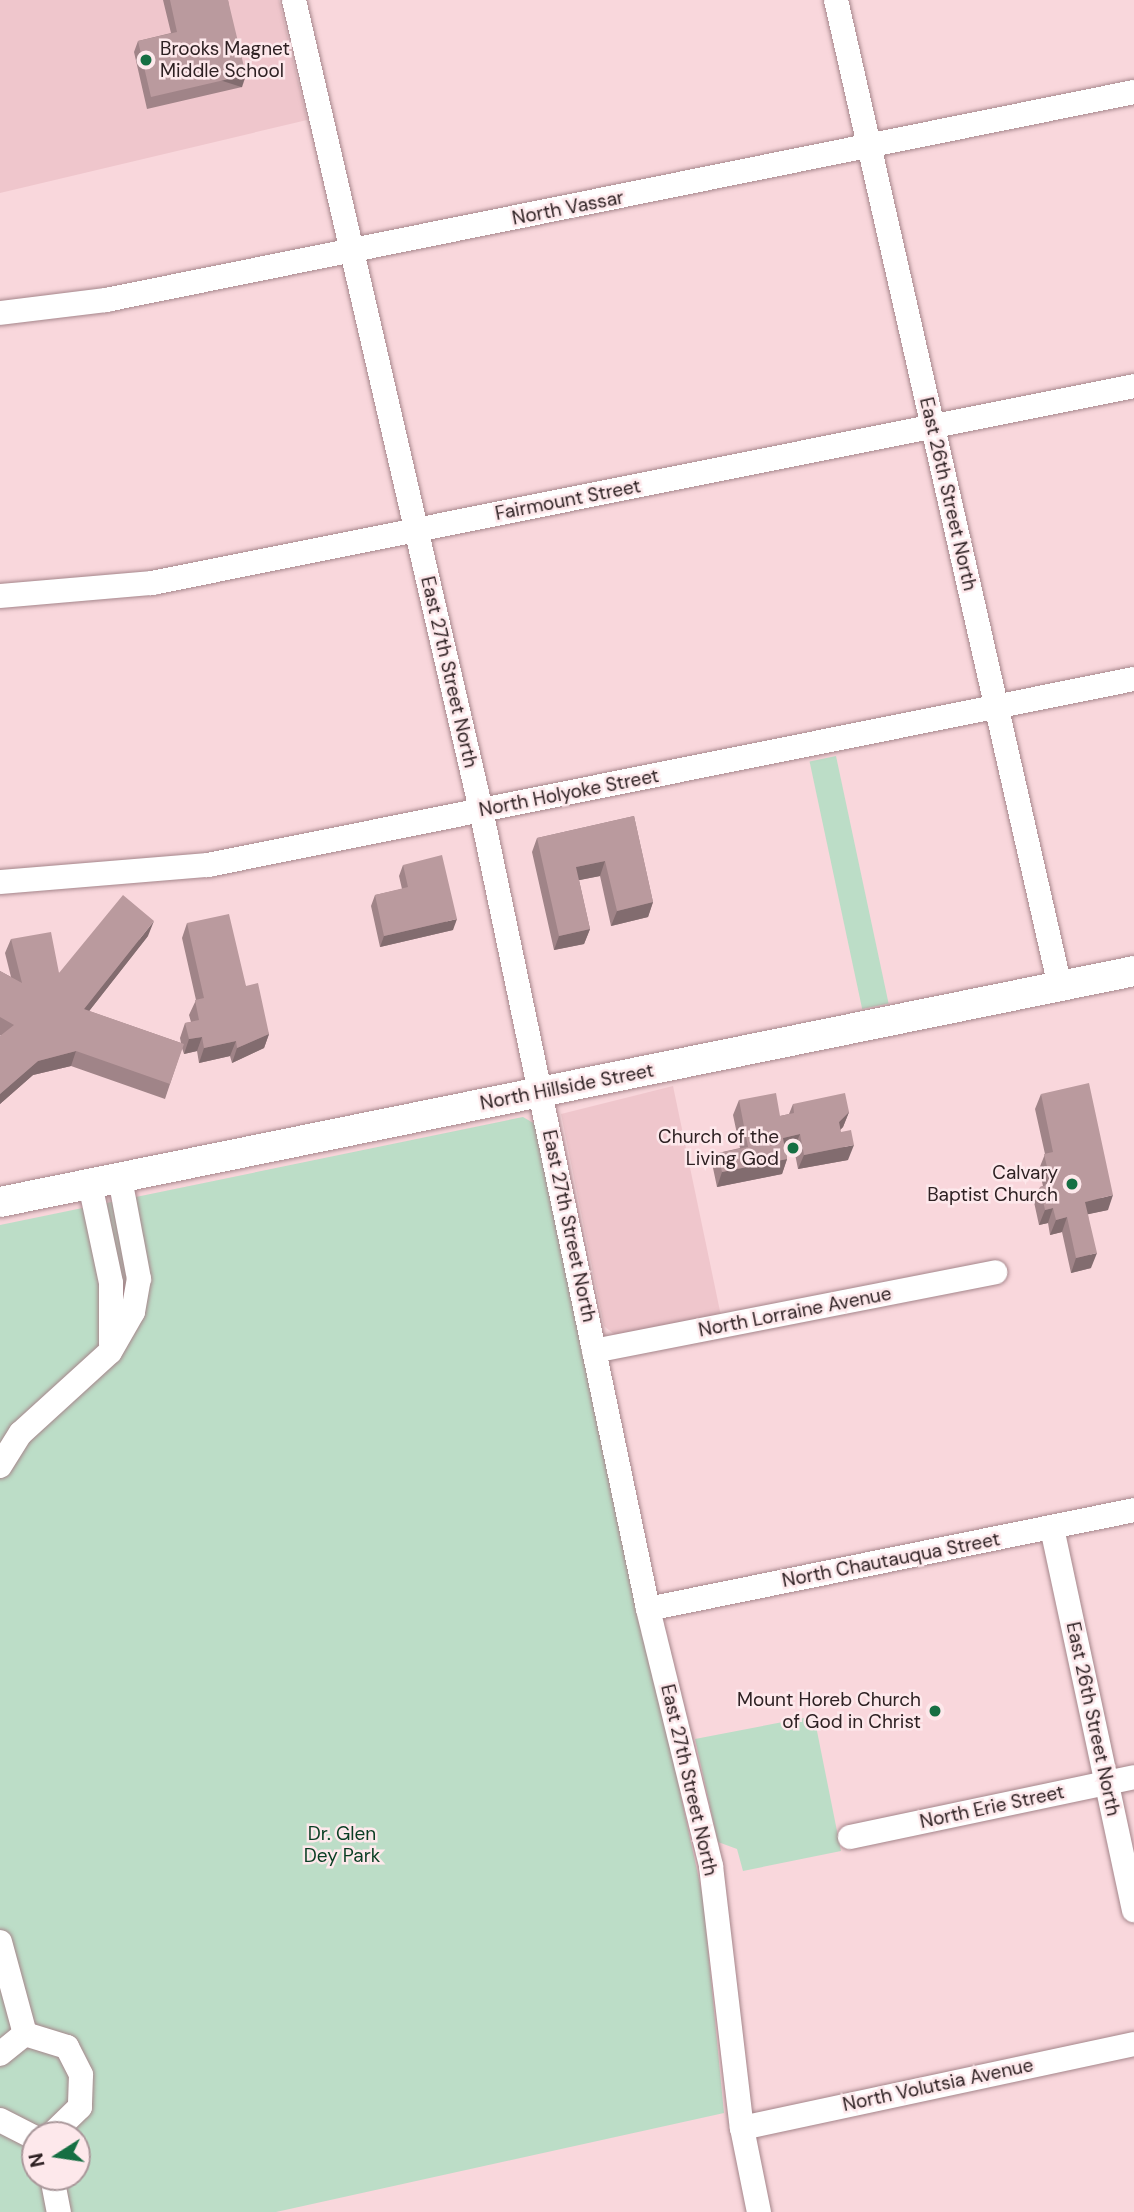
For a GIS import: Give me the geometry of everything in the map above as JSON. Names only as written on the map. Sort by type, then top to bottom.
[{"type":"main road","name":"North Hillside Street","points":[[0,1202],[1134,971]]},
{"type":"street","name":"East 27th Street North","points":[[294,0],[355,250],[415,531],[481,810],[648,1609],[711,1866],[742,2127],[759,2212]]},
{"type":"street","name":"East 26th Street North","points":[[836,0],[1060,987]]},
{"type":"street","name":"North Vassar","points":[[0,313],[106,300],[1134,92]]},
{"type":"street","name":"Fairmount Street","points":[[0,596],[152,583],[1134,386]]},
{"type":"street","name":"North Holyoke Street","points":[[0,882],[208,865],[1134,679]]},
{"type":"street","points":[[0,1466],[21,1433],[110,1352],[133,1312],[139,1279],[120,1178]]},
{"type":"street","points":[[90,1184],[111,1283],[110,1352]]},
{"type":"street","name":"North Lorraine Avenue","points":[[594,1351],[995,1272]]},
{"type":"street","name":"North Chautauqua Street","points":[[648,1609],[1134,1510]]},
{"type":"street","name":"East 26th Street North","points":[[1052,1528],[1134,1910]]},
{"type":"street","name":"North Erie Street","points":[[850,1838],[1134,1777]]},
{"type":"street","points":[[0,1942],[25,2034]]},
{"type":"street","points":[[0,2054],[25,2034]]},
{"type":"street","points":[[25,2034],[67,2047],[81,2076],[80,2107],[66,2121]]},
{"type":"street","name":"North Volutsia Avenue","points":[[742,2127],[1134,2045]]},
{"type":"street","points":[[0,2120],[21,2131]]},
{"type":"street","points":[[55,2191],[59,2212]]},
{"type":"shaded area","name":"Brooks Magnet Middle School","points":[[0,0],[279,0],[307,120],[0,193]]},
{"type":"shaded area","points":[[673,1086],[721,1316],[618,1337],[604,1326],[561,1114]]},
{"type":"green space","points":[[836,756],[889,1003],[862,1009],[810,762]]},
{"type":"green space","name":"Dr. Glen Dey Park","points":[[523,1117],[535,1124],[703,1898],[724,2113],[276,2212],[0,2212],[0,1225]]},
{"type":"green space","points":[[814,1716],[841,1851],[743,1871],[737,1849],[718,1842],[695,1739]]},
{"type":"building","points":[[170,0],[228,0],[246,75],[151,97],[138,41],[177,32]]},
{"type":"building","points":[[634,816],[653,902],[617,911],[605,861],[576,867],[590,929],[559,936],[537,838]]},
{"type":"building","points":[[442,855],[457,919],[384,936],[375,895],[408,887],[403,865]]},
{"type":"building","points":[[123,895],[154,921],[84,1009],[184,1044],[170,1084],[76,1051],[38,1061],[0,1094],[0,1036],[14,1025],[0,1017],[0,971],[22,983],[11,939],[51,932],[59,973]]},
{"type":"building","points":[[229,914],[246,986],[258,983],[269,1034],[237,1048],[236,1041],[204,1048],[202,1037],[189,1039],[185,1023],[199,1020],[195,1000],[204,998],[187,923]]},
{"type":"building","name":"Calvary Baptist Church","points":[[1089,1083],[1113,1195],[1085,1202],[1097,1253],[1076,1258],[1067,1217],[1056,1220],[1053,1208],[1045,1210],[1040,1187],[1051,1184],[1044,1154],[1053,1152],[1041,1094]]},
{"type":"building","name":"Church of the Living God","points":[[776,1093],[780,1116],[794,1113],[793,1104],[845,1093],[849,1112],[839,1122],[841,1132],[851,1130],[854,1145],[804,1155],[800,1134],[783,1138],[787,1159],[722,1172],[718,1153],[748,1147],[739,1100]]},
{"type":"place","name":"Brooks Magnet Middle School","points":[[146,60]]},
{"type":"place","name":"Church of the Living God","points":[[793,1148]]},
{"type":"place","name":"Calvary Baptist Church","points":[[1072,1184]]},
{"type":"place","name":"Mount Horeb Church of God in Christ","points":[[935,1711]]}]
